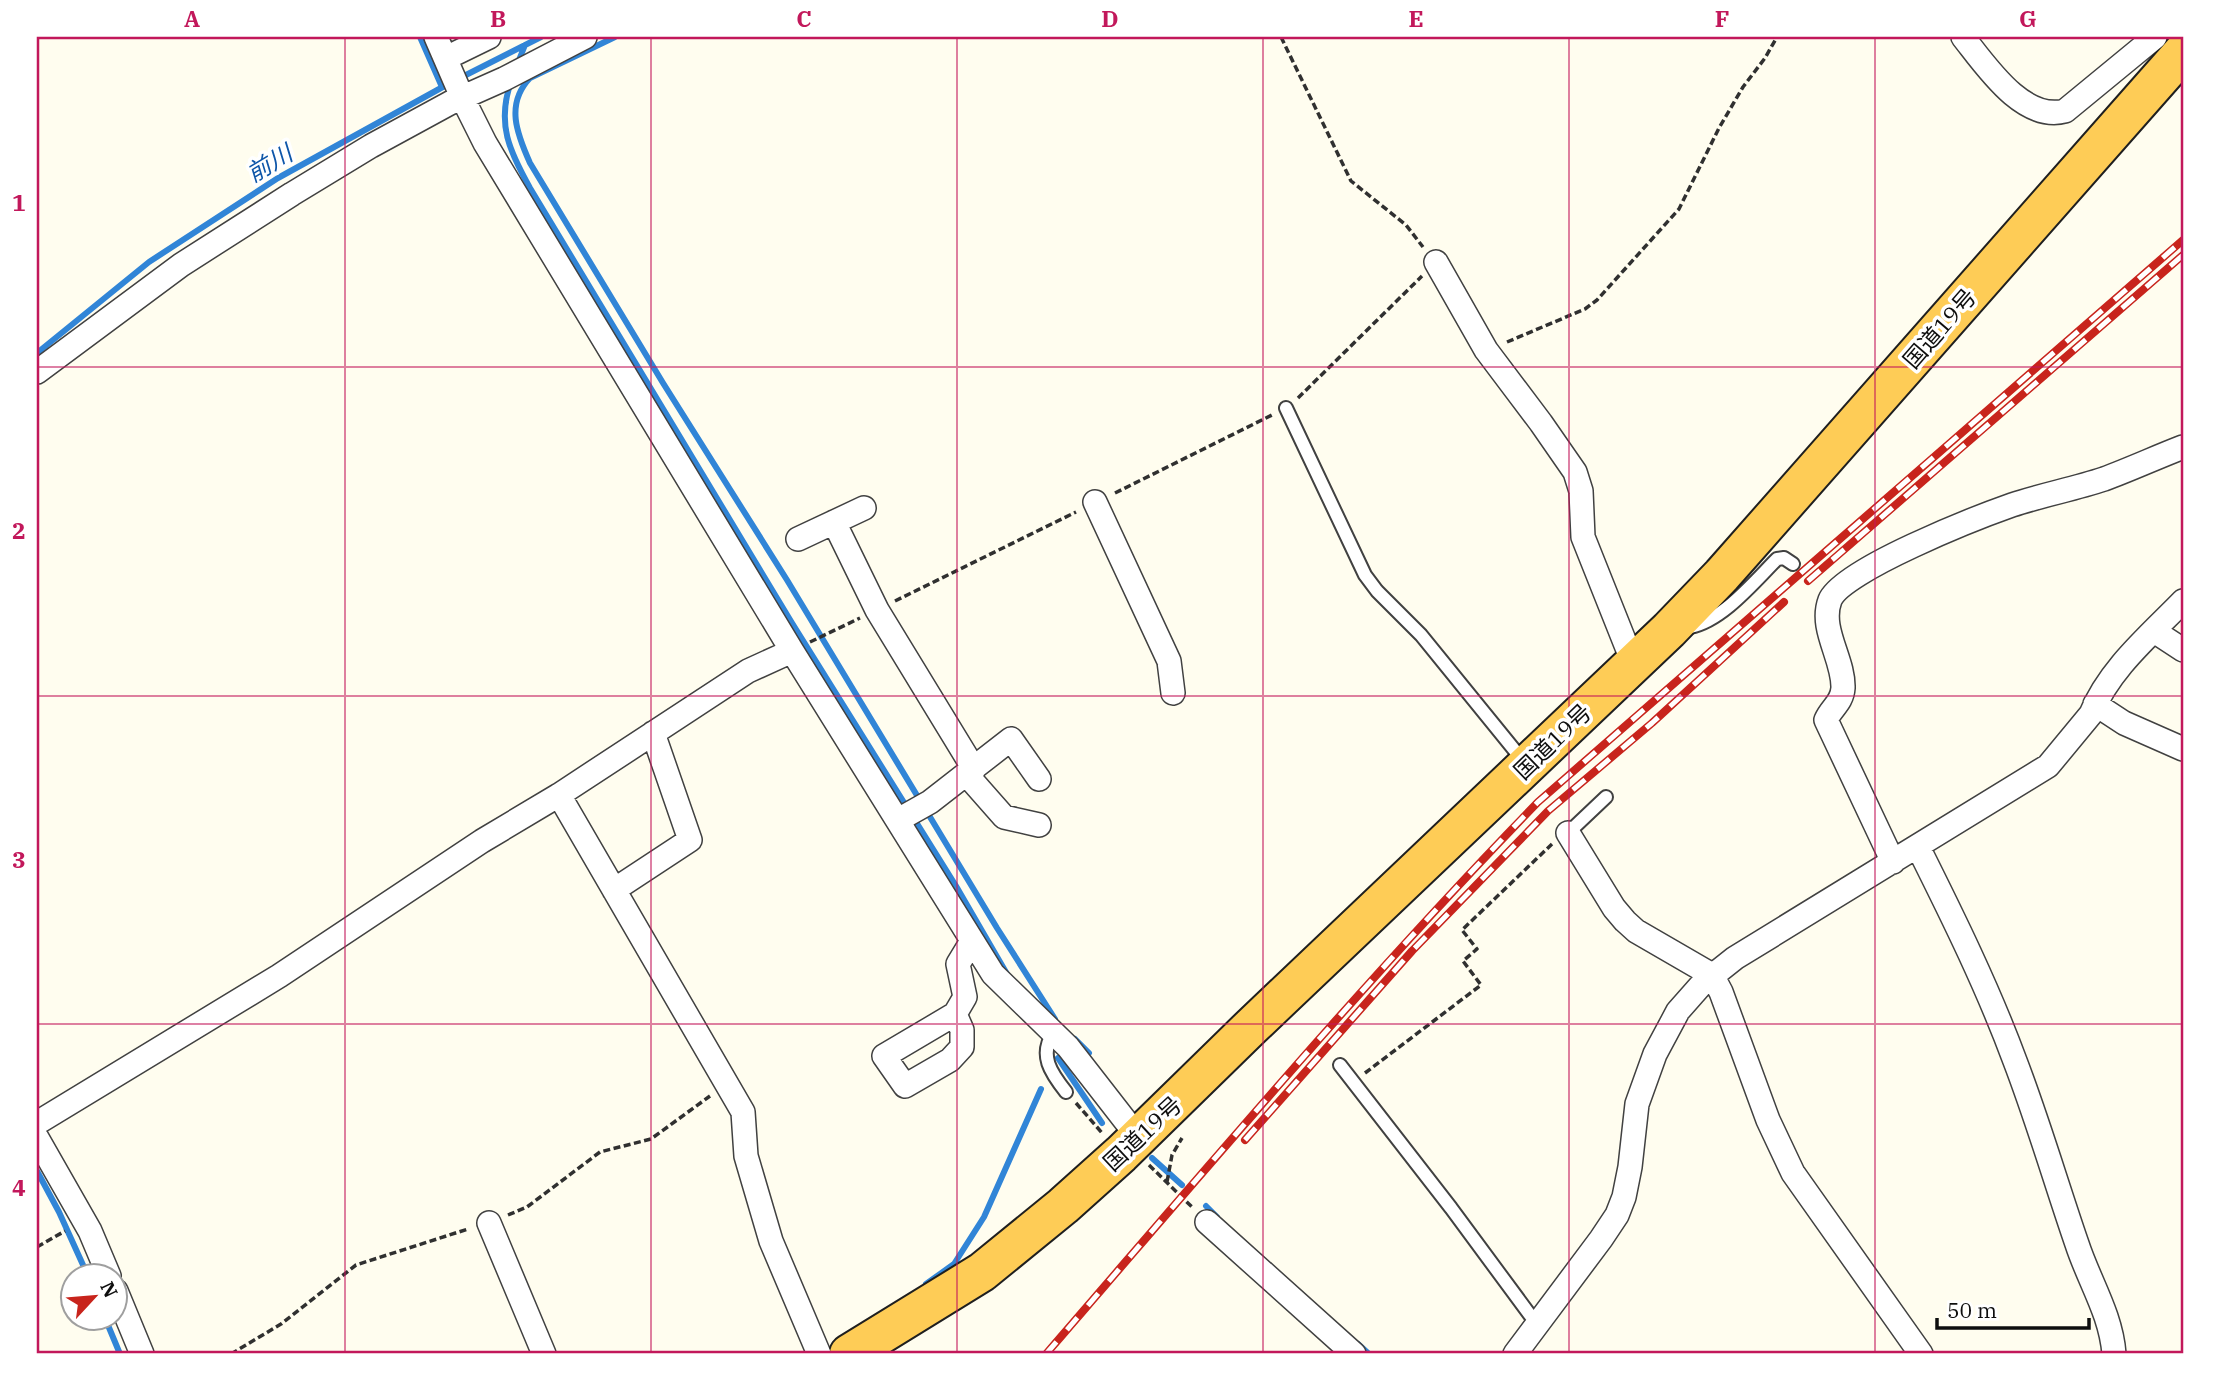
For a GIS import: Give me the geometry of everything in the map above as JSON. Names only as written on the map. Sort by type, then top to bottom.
[{"type":"highway","name":"国道19号","points":[[849,1354],[982,1272],[1063,1206],[1669,630],[1731,565],[2175,52]]},
{"type":"street","points":[[436,37],[485,143],[792,651],[972,941],[993,974],[1077,1057],[1129,1145]]},
{"type":"street","points":[[37,372],[181,265],[337,166],[454,78],[489,37]]},
{"type":"street","points":[[454,78],[504,79],[585,37]]},
{"type":"street","points":[[1963,37],[2003,86],[2035,108],[2052,115],[2065,111],[2175,52]]},
{"type":"street","points":[[1436,262],[1486,350],[1542,423],[1574,472],[1581,491],[1584,537],[1628,650],[1637,660]]},
{"type":"street","points":[[1893,862],[1826,720],[1828,714],[1837,706],[1843,690],[1826,616],[1831,597],[1851,579],[1880,562],[1993,512],[2105,478],[2183,447]]},
{"type":"street","points":[[1095,502],[1169,661],[1173,693]]},
{"type":"street","points":[[798,539],[864,508]]},
{"type":"street","points":[[834,522],[877,610],[970,772],[1004,817],[1039,825]]},
{"type":"street","points":[[1529,1343],[1617,1214],[1624,1197],[1630,1167],[1637,1104],[1647,1073],[1678,1010],[1712,975],[1735,958],[2048,766],[2091,714],[2121,664],[2183,601]]},
{"type":"street","points":[[2154,631],[2183,650]]},
{"type":"street","points":[[37,1123],[279,976],[482,841],[559,795],[748,671],[792,651]]},
{"type":"street","points":[[2095,704],[2124,723],[2183,749]]},
{"type":"street","points":[[614,890],[690,840],[653,733]]},
{"type":"street","points":[[898,820],[930,802],[1011,739],[1039,779]]},
{"type":"street","points":[[559,795],[743,1112],[746,1156],[771,1241],[819,1354]]},
{"type":"street","points":[[1568,833],[1614,908],[1625,921],[1636,931],[1712,975],[1721,992],[1768,1121],[1793,1174],[1916,1352]]},
{"type":"street","points":[[1918,847],[1957,926],[2016,1062],[2080,1253],[2103,1305],[2114,1354]]},
{"type":"street","points":[[955,1014],[965,997],[958,964],[972,941]]},
{"type":"street","points":[[37,1138],[90,1231],[103,1262]]},
{"type":"street","points":[[489,1223],[544,1354]]},
{"type":"street","points":[[1213,1232],[1354,1354]]},
{"type":"street","points":[[130,1325],[142,1354]]},
{"type":"lane","points":[[1286,408],[1365,575],[1377,591],[1421,635],[1527,766]]},
{"type":"lane","points":[[1669,630],[1698,625],[1717,615],[1777,559],[1784,558],[1793,564]]},
{"type":"lane","points":[[1825,583],[1837,579],[1868,560],[1875,559],[1880,562]]},
{"type":"lane","points":[[1568,833],[1606,797]]},
{"type":"lane","points":[[1054,1032],[1046,1049],[1046,1060],[1066,1092]]},
{"type":"lane","points":[[1340,1065],[1530,1315],[1529,1343]]},
{"type":"path","points":[[792,651],[1286,408],[1436,262],[1406,225],[1351,181],[1281,37]]},
{"type":"path","points":[[1486,350],[1585,309],[1597,300],[1679,209],[1725,118],[1777,37]]},
{"type":"path","points":[[1353,1082],[1481,985],[1463,961],[1477,949],[1462,930],[1558,838],[1568,833]]},
{"type":"path","points":[[1066,1092],[1167,1180],[1213,1232]]},
{"type":"path","points":[[1167,1180],[1170,1166]]},
{"type":"path","points":[[37,1247],[57,1235]]},
{"type":"waterway","points":[[420,37],[442,87]]},
{"type":"waterway","name":"前川","points":[[460,78],[541,37]]},
{"type":"waterway","points":[[615,37],[530,78],[522,88],[516,119],[530,163],[1055,1019]]},
{"type":"waterway","points":[[517,65],[525,45]]},
{"type":"waterway","points":[[511,82],[505,111],[507,137],[530,188],[1007,974]]},
{"type":"waterway","name":"前川","points":[[37,353],[149,262],[278,178],[450,83]]},
{"type":"waterway","points":[[1075,1039],[1089,1053]]},
{"type":"waterway","points":[[1058,1058],[1102,1123]]},
{"type":"waterway","points":[[926,1284],[954,1264],[984,1217],[1041,1089]]},
{"type":"waterway","points":[[1152,1158],[1182,1185]]},
{"type":"waterway","points":[[37,1171],[82,1262]]},
{"type":"waterway","points":[[1206,1206],[1217,1217]]},
{"type":"waterway","points":[[111,1332],[120,1354]]},
{"type":"waterway","points":[[1358,1344],[1369,1354]]},
{"type":"railway","points":[[1046,1354],[1349,1005],[1538,802],[2183,240]]},
{"type":"railway","points":[[1808,581],[2183,255]]},
{"type":"railway","points":[[1245,1140],[1412,951],[1548,811],[1652,723],[1784,602]]}]
